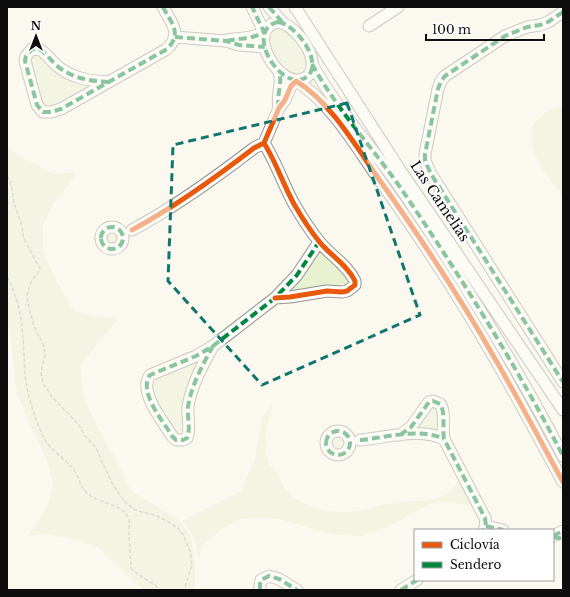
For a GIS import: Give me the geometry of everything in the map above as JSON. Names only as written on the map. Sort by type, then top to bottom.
[{"type":"street","points":[[109,82],[86,80],[70,75],[55,64],[42,50],[32,50],[26,56],[25,61],[38,105],[43,112],[51,112],[61,109],[109,82],[167,49],[173,43],[175,30],[163,7]]},
{"type":"street","points":[[252,7],[264,32],[263,41],[269,57],[279,72],[281,79],[277,98],[279,108]]},
{"type":"street","points":[[269,7],[283,23],[295,30],[307,46],[312,64],[327,89],[399,186],[450,262],[497,339],[563,456]]},
{"type":"street","name":"Las Camelias","points":[[295,7],[400,170],[563,410]]},
{"type":"street","points":[[369,26],[398,7]]},
{"type":"street","points":[[563,12],[544,23],[527,27],[505,36],[445,76],[438,89],[425,161],[431,174],[563,382]]},
{"type":"street","points":[[226,41],[258,36],[272,24],[283,23]]},
{"type":"street","points":[[175,37],[226,41],[240,45],[265,47]]},
{"type":"street","points":[[132,230],[111,227],[104,230],[101,241],[105,247],[112,250],[119,247],[132,230],[198,190],[254,148],[264,143],[279,108],[285,100],[291,86],[296,81],[306,78],[312,64]]},
{"type":"street","points":[[279,72],[287,78],[306,86],[320,99],[332,113],[417,233],[495,357],[563,482]]},
{"type":"street","points":[[264,143],[272,156],[294,204],[319,242],[350,273],[355,281],[355,286],[348,291],[327,291],[275,298]]},
{"type":"street","points":[[119,229],[123,240]]},
{"type":"street","points":[[213,346],[193,388],[189,400],[187,438],[183,440],[176,440],[172,436],[148,396],[146,384],[147,379],[155,372],[196,356],[213,346],[275,298],[297,276],[319,242]]},
{"type":"street","points":[[400,435],[411,427],[426,404],[433,401],[440,404],[443,408],[444,439],[485,518],[485,528]]},
{"type":"street","points":[[360,440],[343,453],[335,454],[328,450],[326,442],[329,435],[336,431],[360,440],[400,435],[428,434],[444,439]]},
{"type":"street","points":[[347,436],[350,441],[348,448]]},
{"type":"street","points":[[260,590],[262,580],[269,576],[279,579],[297,590]]},
{"type":"street","points":[[401,590],[415,581]]},
{"type":"path","points":[[7,176],[11,183],[14,204],[21,223],[24,239],[40,269],[32,280],[27,295],[34,326],[44,346],[45,355],[41,372],[43,383],[52,397],[79,425],[85,436],[96,448],[112,483],[124,501],[135,510],[167,520],[178,528],[184,535],[190,551],[192,565],[184,590]]},
{"type":"path","points":[[7,277],[18,300],[29,394],[37,422],[45,440],[51,448],[60,454],[75,470],[85,492],[94,498],[124,512],[129,519],[131,568],[160,590]]},
{"type":"highlighted area","points":[[347,103],[420,315],[262,385],[168,281],[173,145]]},
{"type":"green space","points":[[275,27],[283,27],[301,43],[310,67],[298,78],[284,72],[267,49],[268,32]]},
{"type":"green space","points":[[38,53],[94,87],[59,107],[45,108],[41,104],[30,57]]},
{"type":"green space","points":[[313,76],[408,206],[482,322],[563,464],[563,474],[491,346],[305,82]]},
{"type":"green space","points":[[563,106],[563,196],[542,169],[532,148],[532,126],[545,112]]},
{"type":"green space","points":[[7,147],[19,156],[54,174],[76,172],[68,187],[53,203],[43,225],[43,249],[56,280],[74,311],[119,319],[80,366],[83,393],[96,425],[116,459],[131,491],[179,520],[191,536],[195,561],[195,590],[143,590],[99,548],[75,539],[46,534],[28,536],[47,507],[53,483],[45,456],[20,402],[15,383],[10,329],[7,325]]},
{"type":"green space","points":[[112,229],[118,232],[121,238],[118,244],[112,247],[106,244],[103,238],[106,232]]},
{"type":"green space","points":[[322,250],[343,270],[352,286],[291,293],[291,290],[318,251]]},
{"type":"green space","points":[[200,359],[186,434],[177,435],[166,418],[151,387],[151,381],[156,375]]},
{"type":"green space","points":[[273,404],[266,437],[266,451],[268,460],[286,489],[302,503],[323,510],[351,512],[394,503],[422,501],[439,497],[447,494],[459,480],[473,506],[441,502],[431,503],[397,522],[361,536],[338,535],[280,519],[241,519],[223,528],[201,547],[199,560],[193,535],[182,521],[240,492],[254,462],[263,416]]},
{"type":"green space","points":[[432,405],[437,405],[441,431],[414,429]]},
{"type":"green space","points":[[338,434],[344,437],[347,443],[344,449],[338,452],[332,449],[329,443],[332,437]]},
{"type":"marked path","points":[[109,82],[102,82],[87,80],[73,76],[61,69],[41,50],[32,49],[26,56],[25,61],[37,105],[43,112],[51,112],[61,109],[167,49],[172,43],[175,33],[172,23],[163,7]]},
{"type":"marked path","points":[[227,41],[251,37],[264,32],[252,7]]},
{"type":"marked path","points":[[269,7],[283,23]]},
{"type":"marked path","points":[[563,12],[548,22],[527,27],[505,36],[445,76],[438,89],[425,154],[425,161],[431,174],[563,382]]},
{"type":"marked path","points":[[278,22],[293,30],[307,47],[311,57],[312,66],[310,73],[303,79],[294,80],[284,75],[269,57],[264,46],[264,36],[268,27],[278,22]]},
{"type":"marked path","points":[[175,37],[226,41],[239,45],[265,47]]},
{"type":"marked path","points":[[312,64],[332,96],[400,187],[444,253],[486,319],[526,387],[563,456]]},
{"type":"marked path","points":[[279,72],[279,108]]},
{"type":"marked path","points":[[112,227],[120,230],[123,238],[120,246],[112,249],[104,246],[101,238],[104,230],[112,227]]},
{"type":"marked path","points":[[213,346],[201,368],[192,391],[188,407],[189,430],[187,438],[183,440],[176,440],[158,415],[149,398],[147,382],[150,375],[196,356],[213,346],[275,298],[297,275],[319,242]]},
{"type":"marked path","points":[[400,435],[411,427],[429,402],[433,401],[440,404],[443,411],[444,439],[485,518],[486,526],[484,529]]},
{"type":"marked path","points":[[338,431],[346,435],[350,443],[346,451],[338,455],[330,451],[326,443],[330,435],[338,431]]},
{"type":"marked path","points":[[360,440],[402,434],[424,434],[444,439]]},
{"type":"marked path","points":[[486,526],[499,529]]},
{"type":"marked path","points":[[554,536],[563,531]]},
{"type":"marked path","points":[[554,537],[563,539]]},
{"type":"marked path","points":[[260,590],[261,580],[269,576],[279,579],[297,590]]},
{"type":"marked path","points":[[401,590],[415,581]]},
{"type":"cycle path","points":[[264,143],[279,108],[285,100],[291,86],[296,81],[308,89],[330,111],[359,150],[452,287],[503,372],[563,482]]},
{"type":"cycle path","points":[[132,230],[179,202],[254,148],[264,143],[294,204],[305,222],[322,245],[347,269],[355,281],[355,285],[347,291],[327,291],[275,298]]}]
